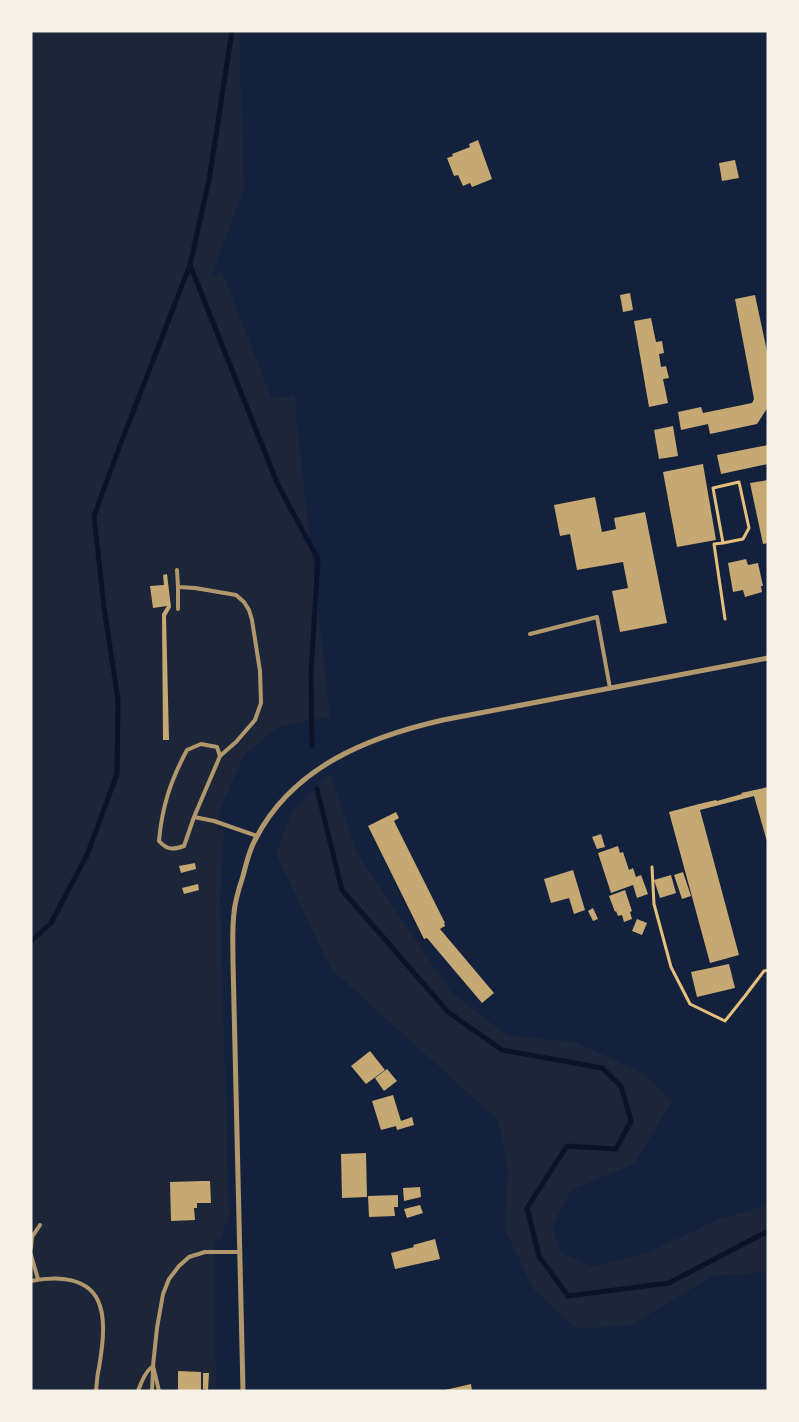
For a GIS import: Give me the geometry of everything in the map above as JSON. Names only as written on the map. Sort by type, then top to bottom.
[{"type":"street","points":[[243,1391],[233,962],[234,913],[246,864],[257,836],[267,819],[282,800],[299,784],[321,768],[345,752],[393,732],[443,720],[768,658]]},
{"type":"lane","points":[[177,570],[178,609]]},
{"type":"lane","points":[[178,587],[236,595],[244,602],[252,620],[260,671],[261,702],[255,720],[236,742],[220,756],[194,816],[184,846],[177,849],[170,849],[164,846],[159,841],[166,799],[176,771],[187,750],[201,744],[216,747],[220,756]]},
{"type":"lane","points":[[530,634],[596,618],[610,688]]},
{"type":"lane","points":[[194,816],[257,836]]},
{"type":"lane","points":[[31,1248],[32,1237],[40,1224]]},
{"type":"lane","points":[[152,1391],[157,1328],[163,1294],[169,1279],[189,1256],[206,1252],[240,1252]]},
{"type":"lane","points":[[31,1255],[38,1279]]},
{"type":"lane","points":[[31,1281],[58,1278],[76,1281],[84,1285],[97,1299],[102,1315],[102,1352],[96,1390]]},
{"type":"lane","points":[[138,1391],[144,1375],[153,1366]]},
{"type":"lane","points":[[153,1366],[159,1391]]},
{"type":"path","points":[[723,543],[712,488],[739,482],[749,528],[742,539],[723,543],[714,544],[725,619]]},
{"type":"path","points":[[652,868],[654,904],[671,967],[690,1004],[724,1021],[764,971],[768,970]]},
{"type":"shaded area","points":[[31,31],[239,31],[244,188],[211,276],[222,272],[272,399],[295,395],[330,716],[280,726],[244,755],[221,807],[217,829],[224,831],[220,898],[229,1216],[221,1238],[214,1241],[216,1391],[31,1391]]},
{"type":"shaded area","points":[[330,773],[357,853],[451,992],[508,1036],[576,1042],[646,1075],[672,1102],[634,1164],[571,1190],[552,1227],[561,1253],[593,1267],[647,1253],[719,1219],[768,1205],[768,1272],[713,1276],[631,1325],[577,1329],[534,1290],[505,1230],[508,1168],[498,1120],[331,969],[276,854],[292,812]]},
{"type":"building","points":[[478,140],[492,179],[472,187],[470,183],[463,186],[458,175],[454,176],[447,158],[470,147],[469,144]]},
{"type":"building","points":[[735,160],[739,178],[722,181],[719,163]]},
{"type":"building","points":[[630,293],[633,310],[623,312],[620,295]]},
{"type":"building","points":[[755,295],[768,356],[768,407],[757,424],[710,434],[708,424],[681,430],[678,412],[701,407],[703,413],[752,403],[754,399],[735,299]]},
{"type":"building","points":[[651,318],[656,342],[662,341],[664,353],[659,354],[661,367],[666,366],[669,378],[663,379],[668,403],[649,407],[634,321]]},
{"type":"building","points":[[673,426],[678,456],[659,459],[654,430]]},
{"type":"building","points":[[768,445],[768,464],[721,474],[717,455]]},
{"type":"building","points":[[703,464],[716,540],[677,547],[663,472]]},
{"type":"building","points":[[768,480],[768,543],[763,544],[750,483]]},
{"type":"building","points":[[595,497],[602,532],[616,529],[614,518],[645,512],[667,623],[620,632],[612,591],[628,588],[623,562],[577,570],[570,534],[560,536],[554,505]]},
{"type":"building","points":[[746,559],[748,565],[758,563],[763,586],[761,586],[762,592],[745,597],[743,590],[733,592],[728,563]]},
{"type":"building","points":[[167,574],[171,607],[166,616],[169,740],[163,740],[162,614],[167,606],[153,608],[150,586],[164,585],[163,575]]},
{"type":"building","points":[[768,787],[768,845],[754,796],[700,810],[739,955],[710,963],[669,812]]},
{"type":"building","points":[[396,812],[399,818],[394,821],[445,923],[445,926],[440,929],[494,993],[482,1003],[427,938],[424,939],[368,826]]},
{"type":"building","points":[[601,834],[605,847],[597,849],[592,837]]},
{"type":"building","points":[[618,846],[620,853],[623,852],[629,870],[633,868],[636,877],[641,875],[648,894],[637,898],[633,885],[611,893],[598,853]]},
{"type":"building","points":[[195,863],[196,869],[181,873],[179,866]]},
{"type":"building","points":[[573,870],[585,910],[574,914],[569,898],[551,903],[544,879]]},
{"type":"building","points":[[683,872],[691,896],[682,899],[674,875]]},
{"type":"building","points":[[671,875],[676,893],[660,898],[654,880]]},
{"type":"building","points":[[198,884],[199,890],[184,894],[182,888]]},
{"type":"building","points":[[625,890],[632,911],[630,912],[632,919],[624,922],[622,915],[618,916],[615,912],[609,896]]},
{"type":"building","points":[[593,908],[598,919],[593,921],[588,911]]},
{"type":"building","points":[[637,919],[647,923],[642,935],[632,931]]},
{"type":"building","points":[[729,964],[735,988],[697,997],[691,972]]},
{"type":"building","points":[[370,1051],[385,1070],[366,1084],[351,1066]]},
{"type":"building","points":[[387,1069],[397,1081],[384,1091],[375,1078]]},
{"type":"building","points":[[393,1095],[401,1121],[412,1117],[414,1125],[397,1130],[396,1126],[381,1130],[372,1101]]},
{"type":"building","points":[[366,1153],[367,1197],[342,1198],[341,1154]]},
{"type":"building","points":[[210,1181],[211,1203],[197,1203],[197,1208],[194,1208],[195,1220],[171,1221],[170,1182]]},
{"type":"building","points":[[420,1187],[421,1197],[404,1201],[403,1188]]},
{"type":"building","points":[[398,1195],[398,1207],[394,1207],[395,1216],[369,1217],[368,1196]]},
{"type":"building","points":[[420,1205],[423,1213],[407,1218],[404,1209]]},
{"type":"building","points":[[435,1239],[440,1259],[395,1269],[391,1253]]},
{"type":"building","points":[[178,1371],[201,1372],[201,1391],[178,1391]]},
{"type":"building","points":[[203,1373],[209,1373],[208,1390],[203,1389]]},
{"type":"building","points":[[471,1384],[472,1391],[445,1391],[445,1390]]},
{"type":"waterway","points":[[31,941],[51,923],[87,855],[117,774],[118,700],[104,607],[94,516],[190,265],[209,180],[232,31]]},
{"type":"waterway","points":[[190,265],[278,485],[318,559],[311,672],[312,746]]},
{"type":"waterway","points":[[317,789],[342,890],[448,1012],[502,1050],[602,1068],[621,1086],[631,1121],[616,1149],[567,1146],[527,1208],[539,1256],[568,1296],[669,1283],[768,1231]]}]
